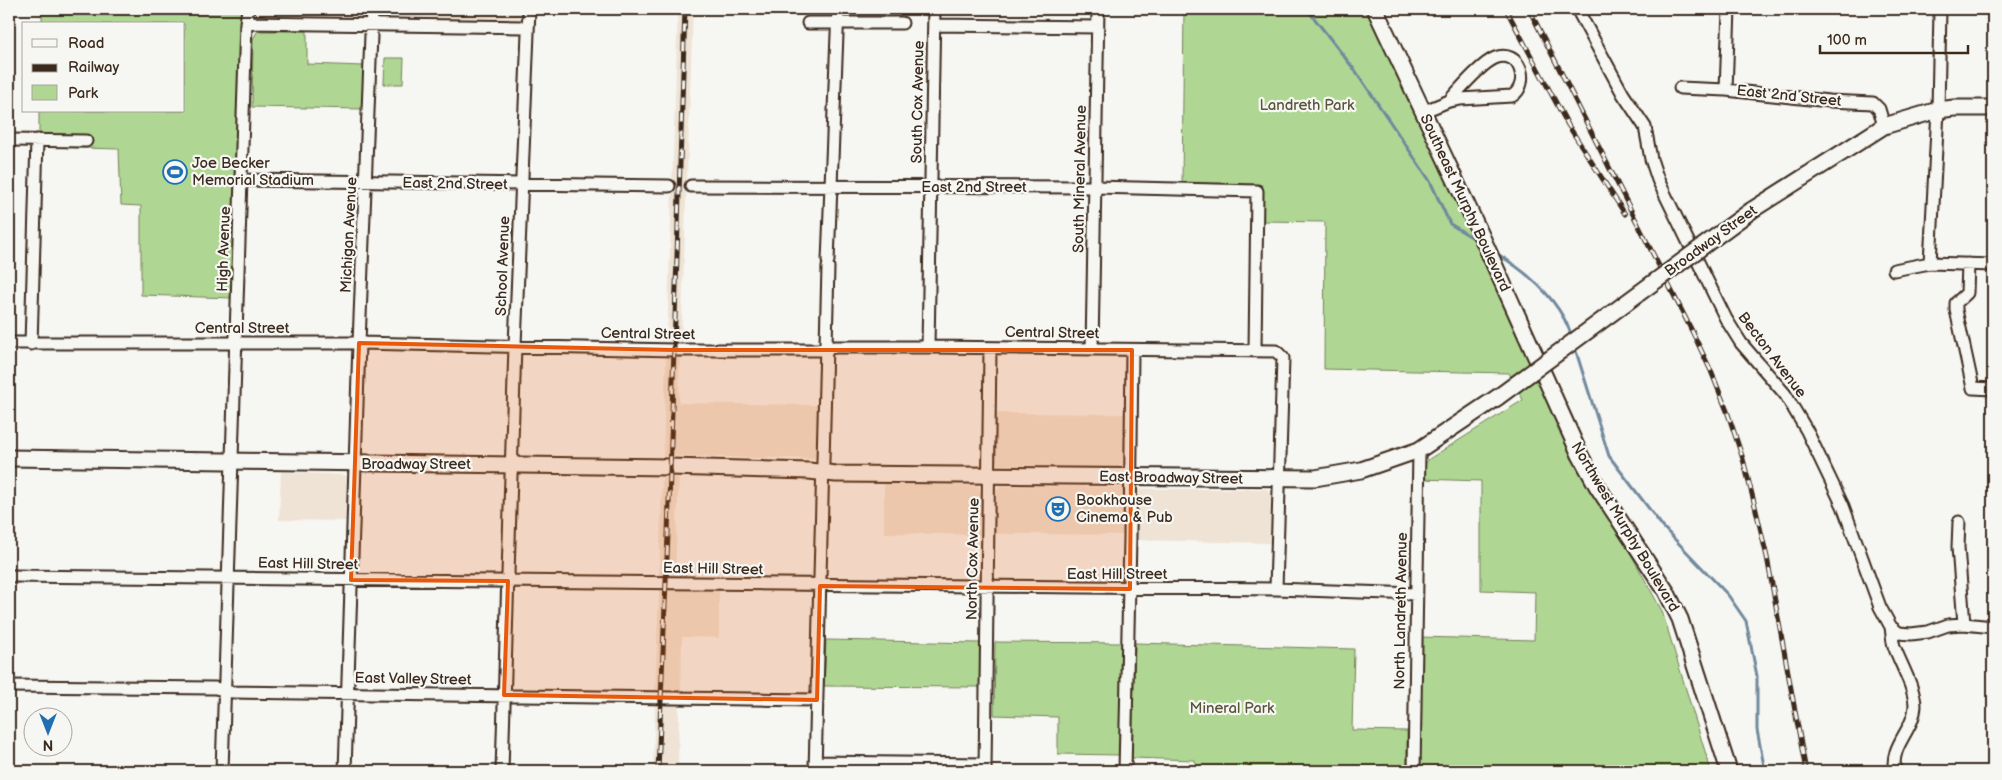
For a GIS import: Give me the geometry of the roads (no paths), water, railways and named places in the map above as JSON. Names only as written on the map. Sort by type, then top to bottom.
[{"type":"street","name":"High Avenue","points":[[222,771],[246,22],[248,9]]},
{"type":"street","name":"Michigan Avenue","points":[[345,771],[358,343],[372,9]]},
{"type":"street","name":"School Avenue","points":[[502,771],[515,346],[529,9]]},
{"type":"street","points":[[838,9],[828,264],[815,767],[985,768]]},
{"type":"street","name":"South Cox Avenue","points":[[928,347],[934,9]]},
{"type":"street","name":"South Mineral Avenue","points":[[1092,349],[1098,9]]},
{"type":"street","name":"Southeast Murphy Boulevard","points":[[1375,9],[1481,236],[1554,399]]},
{"type":"street","name":"Becton Avenue","points":[[1577,9],[1623,94],[1644,127],[1658,180],[1726,319],[1741,343],[1785,394],[1807,431],[1843,506],[1880,606],[1891,627],[1893,645],[1915,706],[1909,728],[1897,747],[1894,756],[1895,771]]},
{"type":"street","points":[[1726,90],[1728,9]]},
{"type":"street","points":[[1930,263],[1938,110],[1940,9]]},
{"type":"street","points":[[246,22],[528,27]]},
{"type":"street","points":[[808,23],[902,24]]},
{"type":"street","points":[[934,26],[1098,27]]},
{"type":"street","points":[[1422,112],[1449,101],[1512,96],[1522,87],[1518,64],[1512,57],[1494,58],[1449,101]]},
{"type":"street","name":"East 2nd Street","points":[[1680,88],[1726,90],[1829,102],[1873,103],[1879,109],[1884,126]]},
{"type":"street","points":[[1938,110],[1993,108]]},
{"type":"street","name":"Broadway Street","points":[[1498,397],[1752,210],[1884,126],[1938,110]]},
{"type":"street","points":[[9,140],[86,141]]},
{"type":"street","points":[[30,344],[37,140]]},
{"type":"street","name":"East 2nd Street","points":[[241,180],[669,186]]},
{"type":"street","name":"East 2nd Street","points":[[691,186],[1095,187],[1257,191],[1255,351]]},
{"type":"street","points":[[1894,270],[1930,263],[1993,264]]},
{"type":"street","points":[[1968,264],[1967,293],[1956,303],[1956,310],[1973,388],[1993,389]]},
{"type":"street","name":"Central Street","points":[[9,343],[358,343],[674,350],[817,350],[826,348],[928,347],[1276,351],[1283,358],[1279,479]]},
{"type":"street","name":"North Cox Avenue","points":[[985,768],[990,348]]},
{"type":"street","points":[[1125,771],[1130,589],[1132,350]]},
{"type":"street","name":"East Broadway Street","points":[[824,473],[1131,478],[1315,478],[1346,474],[1419,450],[1498,397]]},
{"type":"street","name":"Northwest Murphy Boulevard","points":[[1554,399],[1580,455],[1597,486],[1666,591],[1680,619],[1729,771]]},
{"type":"street","name":"North Landreth Avenue","points":[[1414,771],[1419,450]]},
{"type":"street","name":"Broadway Street","points":[[9,458],[512,464],[670,467],[824,473]]},
{"type":"street","points":[[1276,589],[1279,479]]},
{"type":"street","points":[[1959,522],[1958,546],[1964,624]]},
{"type":"street","name":"East Hill Street","points":[[9,576],[820,586],[1276,589],[1416,594]]},
{"type":"street","points":[[1891,627],[1899,633],[1911,634],[1928,632],[1948,625],[1964,624],[1993,628]]},
{"type":"street","name":"East Valley Street","points":[[9,686],[215,688],[232,692],[817,700]]},
{"type":"waterway","points":[[1307,9],[1357,73],[1430,181],[1450,224],[1478,241]]},
{"type":"waterway","points":[[1496,253],[1531,278],[1551,299],[1567,324],[1572,337]]},
{"type":"waterway","points":[[1574,345],[1609,456],[1663,527],[1728,595],[1746,621],[1757,676],[1757,730],[1765,771]]},
{"type":"railway","points":[[658,771],[668,534],[685,9]]},
{"type":"railway","points":[[1506,9],[1568,125],[1625,214]]},
{"type":"railway","points":[[1529,9],[1692,331],[1727,411],[1743,459],[1767,557],[1806,771]]},
{"type":"place","name":"Joe Becker Memorial Stadium","points":[[175,172]]},
{"type":"place","name":"Bookhouse Cinema & Pub","points":[[1058,509]]},
{"type":"park label","name":"Landreth Park","points":[[1307,105]]},
{"type":"park label","name":"Mineral Park","points":[[1232,708]]}]
